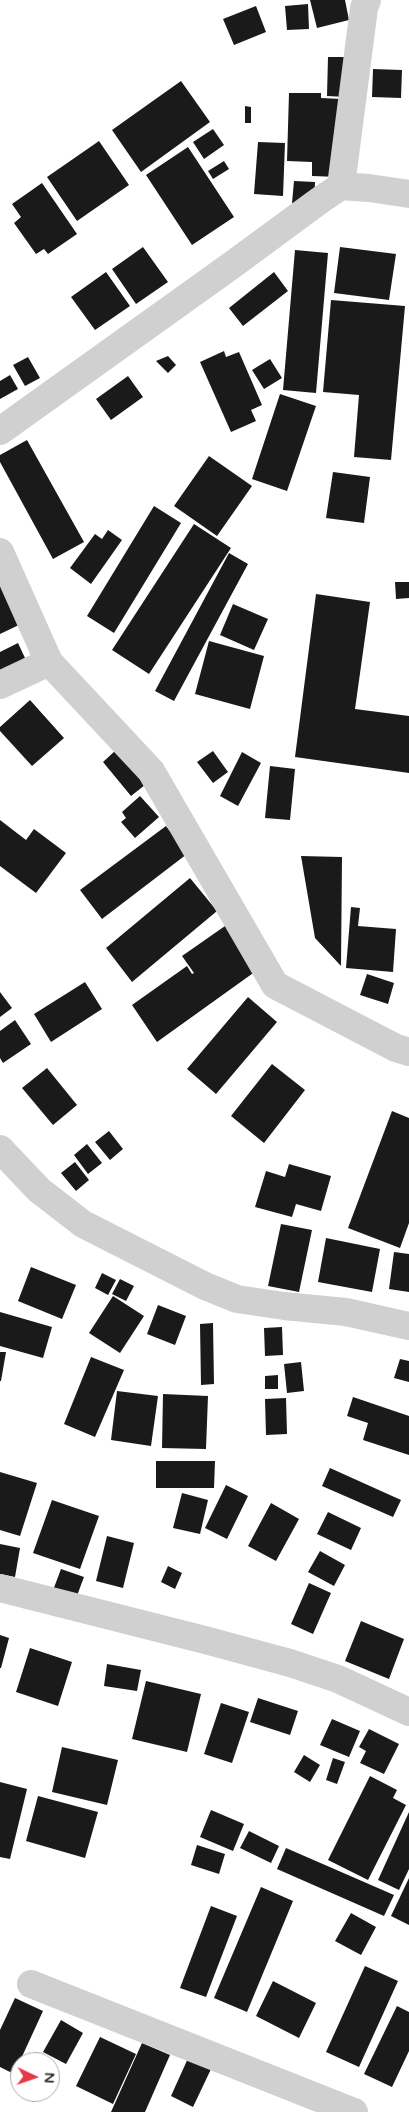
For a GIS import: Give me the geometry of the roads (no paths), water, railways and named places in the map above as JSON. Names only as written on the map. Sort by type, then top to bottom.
[{"type":"street","points":[[341,186],[364,8],[367,0]]},
{"type":"street","points":[[0,431],[341,186],[409,194]]},
{"type":"street","points":[[0,552],[49,662],[151,771],[275,986],[396,1048],[409,1052]]},
{"type":"street","points":[[0,685],[49,662]]},
{"type":"street","points":[[0,1148],[39,1190],[83,1224],[204,1286],[237,1299],[346,1312],[409,1326]]},
{"type":"street","points":[[0,1588],[290,1663],[338,1679],[409,1712]]},
{"type":"street","points":[[31,1984],[354,2112]]}]
